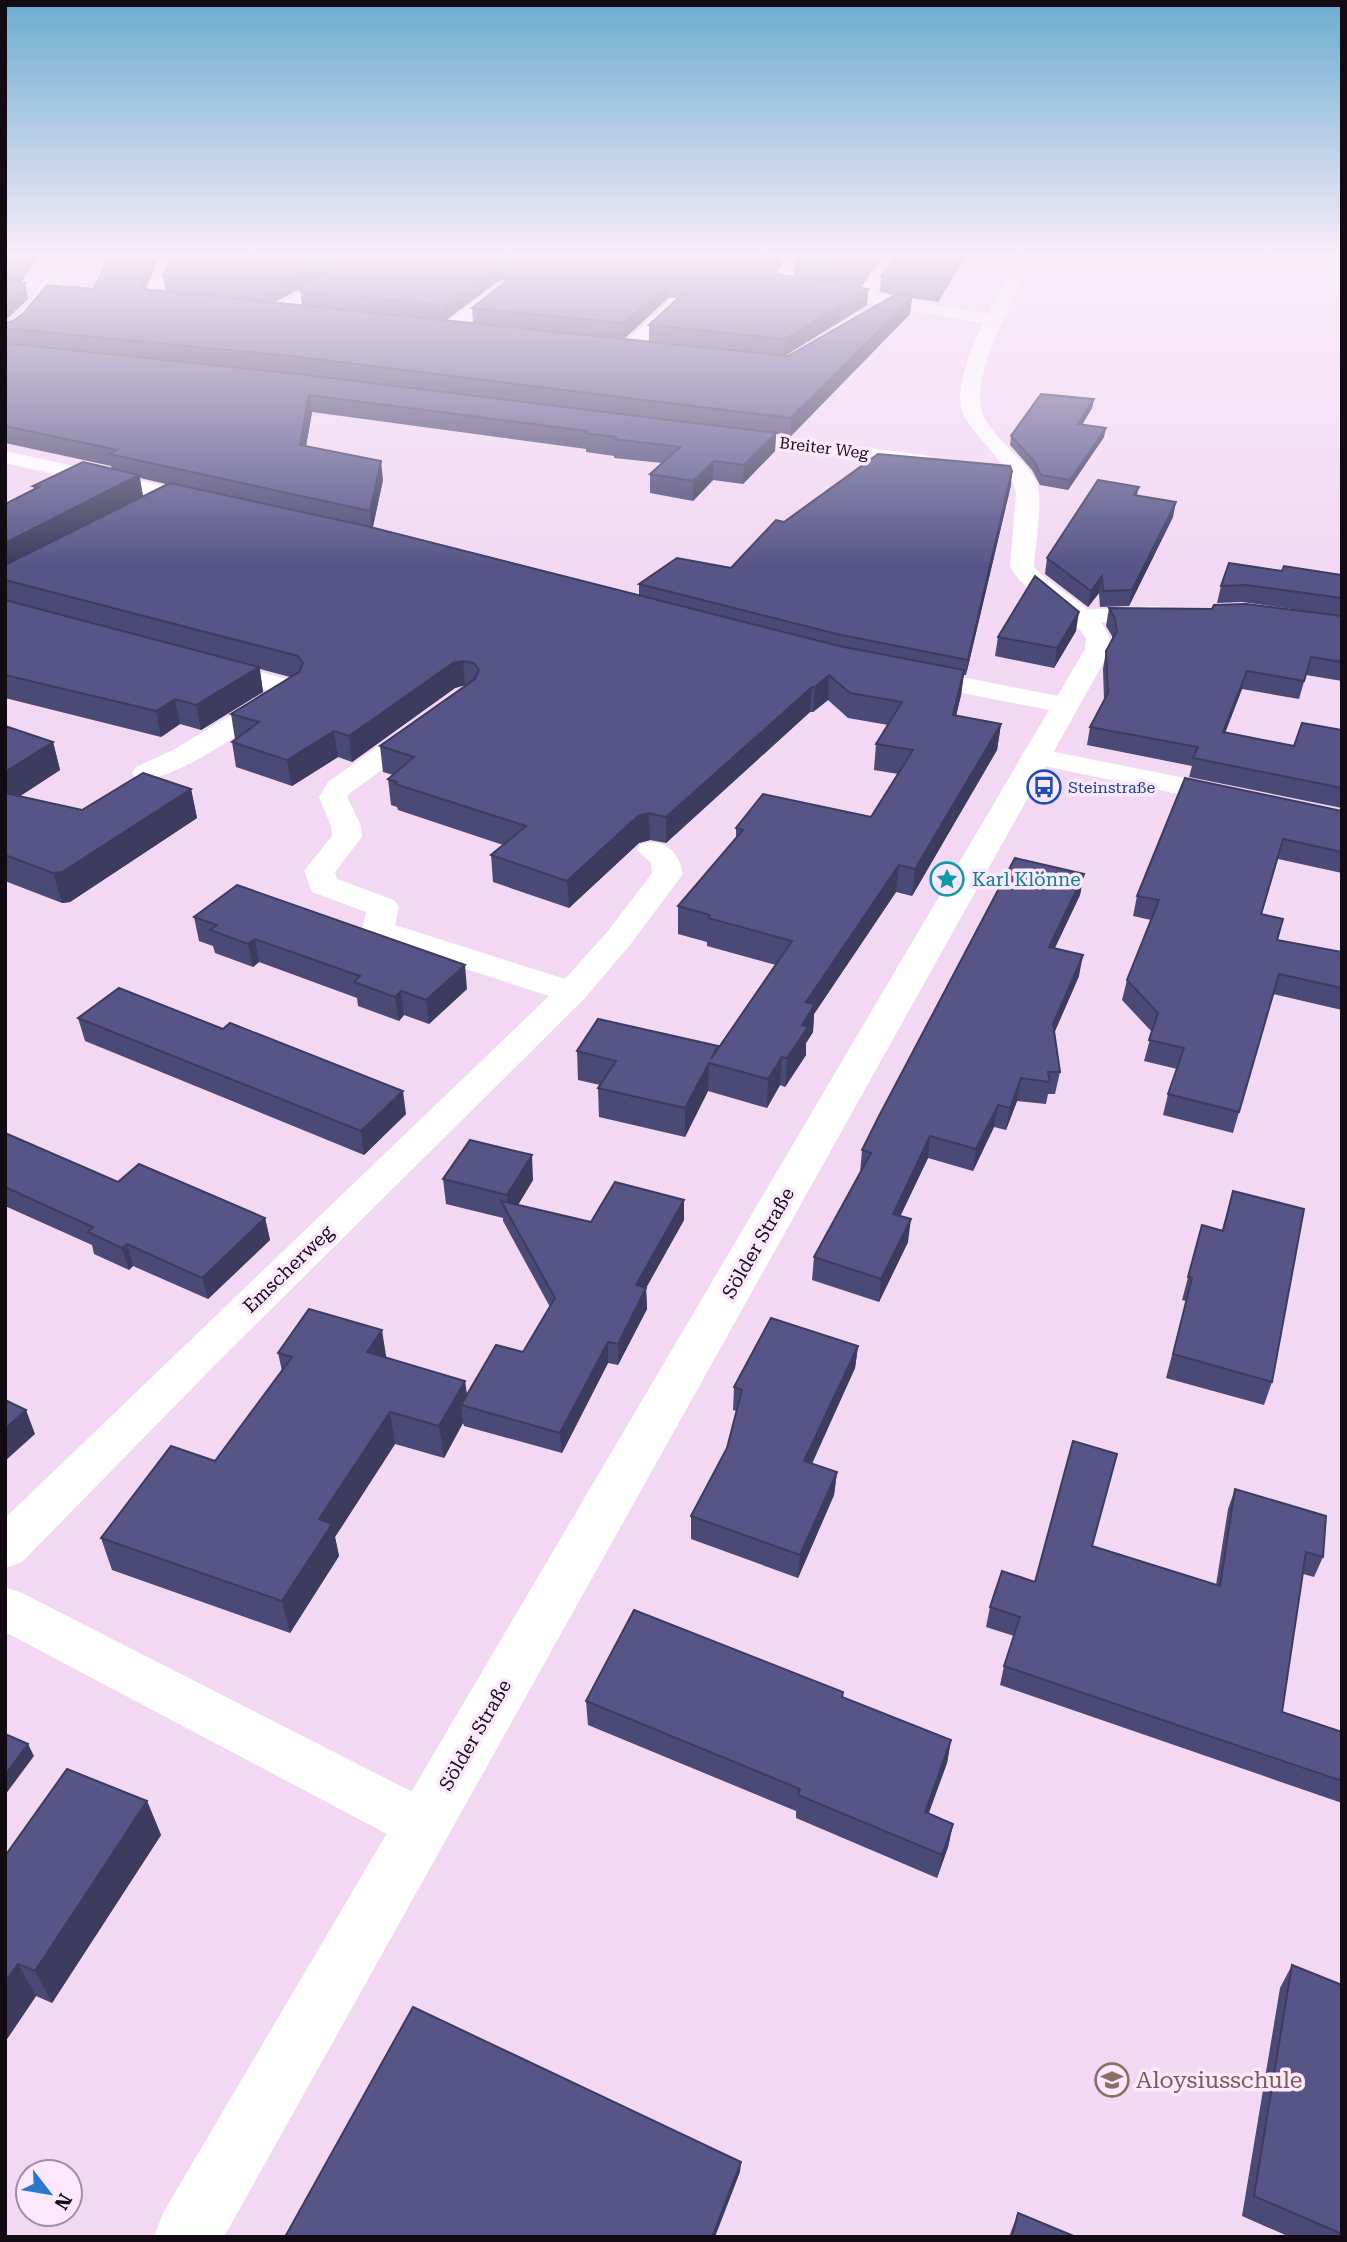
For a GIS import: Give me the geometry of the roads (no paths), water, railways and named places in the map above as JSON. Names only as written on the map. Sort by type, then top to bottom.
[{"type":"street","name":"Sölder Straße","points":[[187,2237],[1098,649],[1099,639],[1093,628],[1028,575],[1022,567],[1027,494],[1025,482],[1004,469],[971,411],[972,384],[981,358]]},
{"type":"street","name":"Breiter Weg","points":[[708,434],[938,462]]},
{"type":"street","points":[[5,457],[223,506]]},
{"type":"street","points":[[136,513],[172,494]]},
{"type":"street","points":[[1079,617],[1178,613]]},
{"type":"street","points":[[146,772],[183,756],[292,689],[188,661]]},
{"type":"street","points":[[887,670],[1064,705]]},
{"type":"street","points":[[446,711],[338,788],[333,797],[346,826],[346,837],[319,871],[323,886],[383,907],[378,930],[572,992]]},
{"type":"street","points":[[1035,756],[1262,803]]},
{"type":"street","name":"Emscherweg","points":[[5,1548],[572,992],[619,938],[668,874],[664,859],[652,850]]},
{"type":"street","points":[[5,1608],[423,1825]]},
{"type":"place","name":"Steinstraße","points":[[1044,787]]},
{"type":"place","name":"Karl Klönne","points":[[947,879]]},
{"type":"place","name":"Aloysiusschule","points":[[1112,2080]]}]
